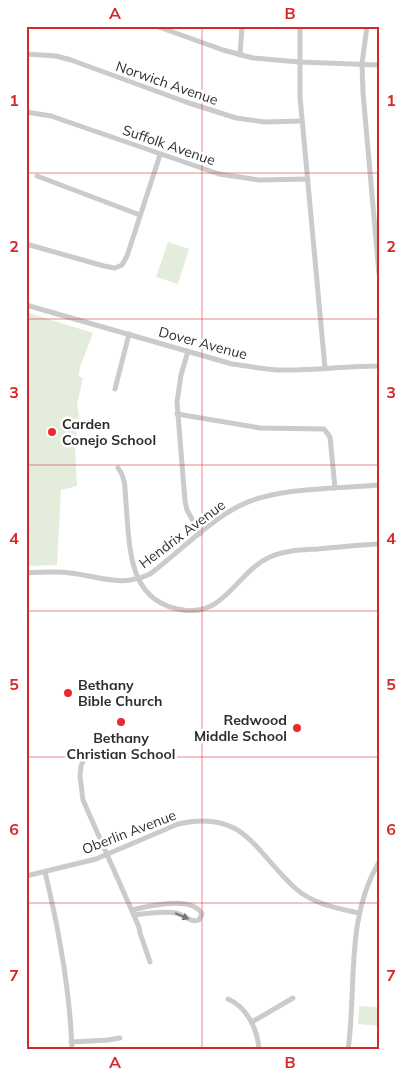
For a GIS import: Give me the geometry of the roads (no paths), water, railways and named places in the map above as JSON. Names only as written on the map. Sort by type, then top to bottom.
[{"type":"street","points":[[156,26],[240,55],[260,59],[379,65]]},
{"type":"street","points":[[240,55],[242,26]]},
{"type":"street","points":[[300,26],[299,62],[302,121],[325,368]]},
{"type":"street","points":[[367,26],[362,64],[364,115],[379,274]]},
{"type":"street","name":"Norwich Avenue","points":[[26,54],[56,56],[71,60],[236,118],[265,122],[302,121]]},
{"type":"street","name":"Suffolk Avenue","points":[[26,112],[51,116],[160,155],[227,176],[259,180],[308,179]]},
{"type":"street","points":[[26,244],[104,266],[118,267],[127,256],[160,155]]},
{"type":"street","points":[[37,176],[140,215]]},
{"type":"street","name":"Dover Avenue","points":[[26,305],[232,364],[261,369],[292,370],[379,366]]},
{"type":"street","points":[[115,389],[129,334]]},
{"type":"street","points":[[188,351],[178,390],[177,414],[185,501],[187,510],[200,534]]},
{"type":"street","points":[[177,414],[260,428],[324,429],[330,437],[335,488]]},
{"type":"street","points":[[118,468],[125,482],[130,549],[134,572],[148,593],[165,605],[185,610],[197,610],[208,607],[227,596],[246,574],[272,556],[300,550],[379,544]]},
{"type":"street","name":"Hendrix Avenue","points":[[26,573],[54,572],[81,574],[111,581],[139,580],[150,574],[227,513],[251,501],[269,495],[379,485]]},
{"type":"street","points":[[86,754],[81,766],[80,788],[83,800],[133,913],[150,962]]},
{"type":"street","name":"Oberlin Avenue","points":[[26,876],[108,854],[178,824],[191,821],[213,822],[236,829],[246,835],[296,888],[306,896],[328,906],[359,913]]},
{"type":"street","points":[[348,1050],[355,937],[359,913],[368,885],[379,862]]},
{"type":"street","points":[[45,872],[55,914],[71,1013],[72,1050]]},
{"type":"street","points":[[163,903],[173,903],[194,907],[201,911],[202,914],[199,920],[192,921],[177,913],[133,913],[163,903]]},
{"type":"street","points":[[252,1022],[294,998]]},
{"type":"street","points":[[228,999],[239,1006],[252,1022],[259,1050]]},
{"type":"street","points":[[71,1042],[120,1038]]},
{"type":"place","name":"Carden Conejo School","points":[[52,432]]},
{"type":"place","name":"Bethany Bible Church","points":[[68,693]]},
{"type":"place","name":"Bethany Christian School","points":[[121,722]]},
{"type":"place","name":"Redwood Middle School","points":[[297,728]]}]
